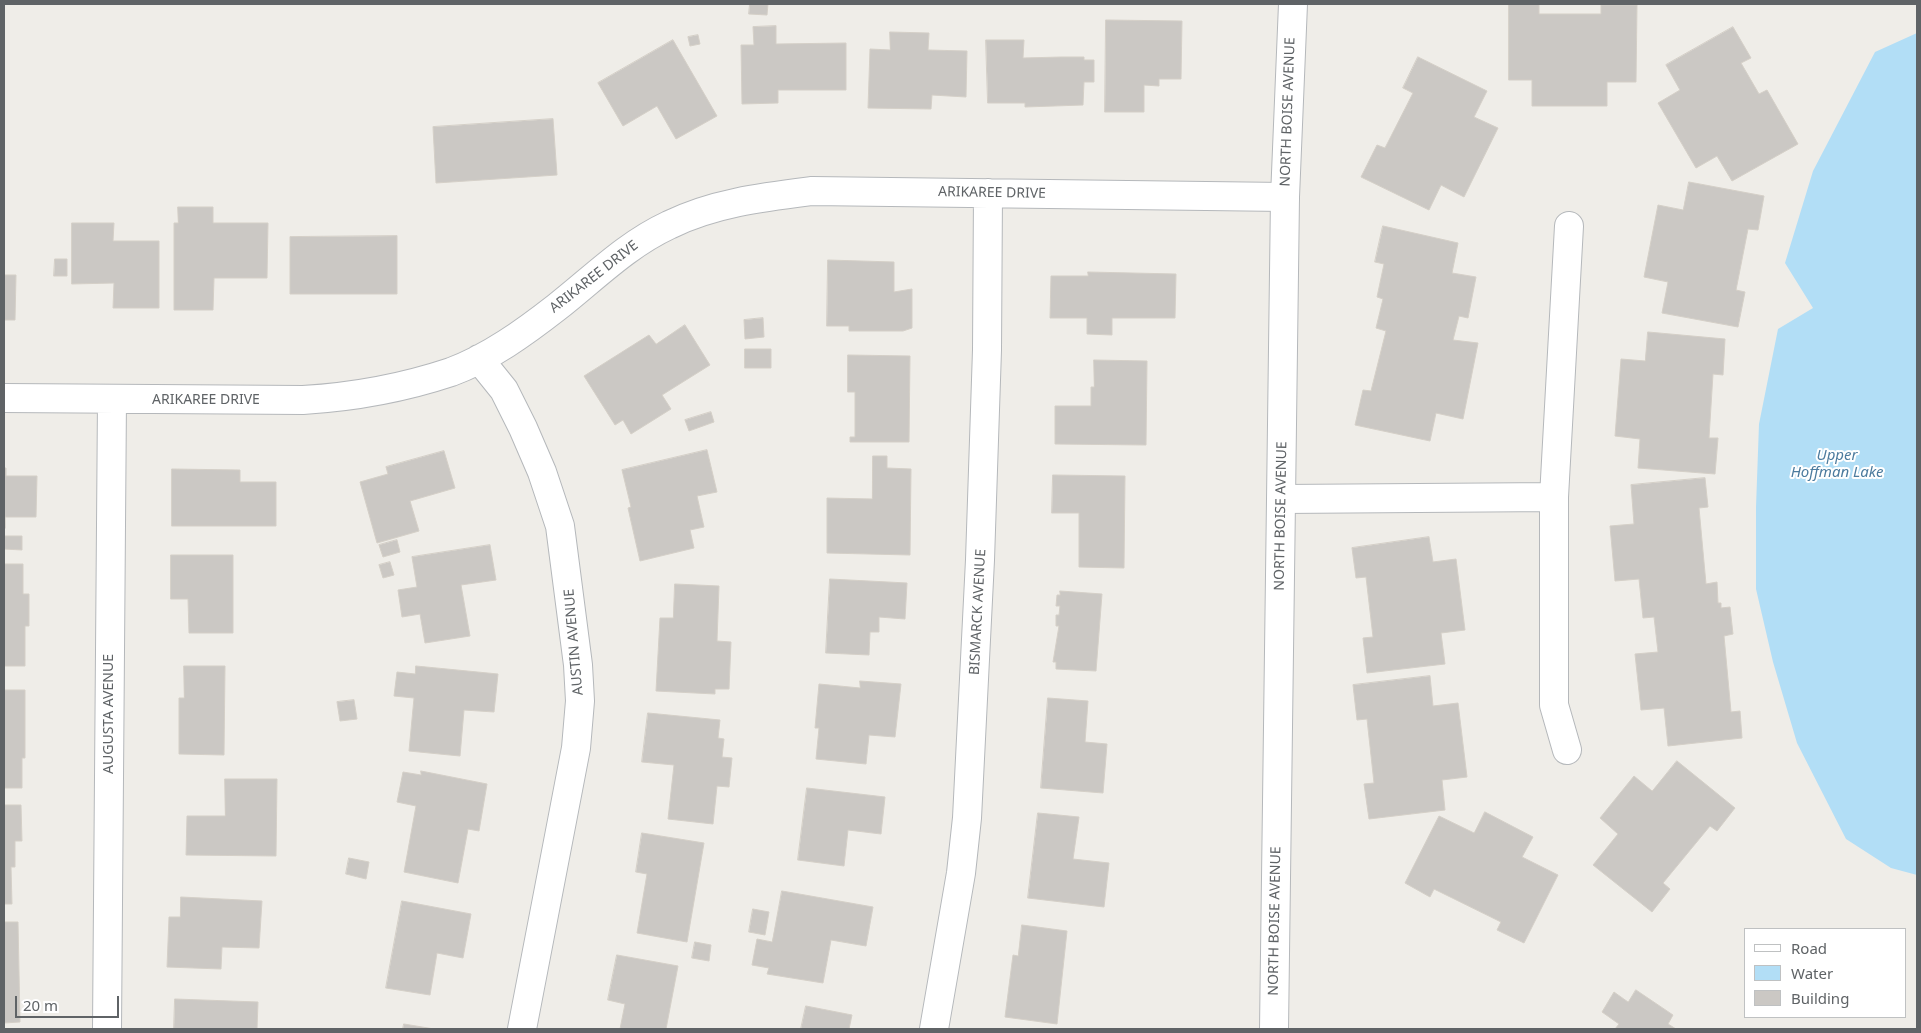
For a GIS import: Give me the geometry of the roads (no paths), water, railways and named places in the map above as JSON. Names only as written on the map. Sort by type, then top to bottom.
[{"type":"street","name":"NORTH BOISE AVENUE","points":[[1274,1029],[1285,197],[1293,4]]},
{"type":"street","name":"ARIKAREE DRIVE","points":[[4,398],[303,400],[339,398],[377,391],[451,372],[479,359],[557,307],[640,240],[670,224],[699,213],[740,202],[812,191],[1285,197]]},
{"type":"street","name":"BISMARCK AVENUE","points":[[934,1029],[961,873],[968,818],[980,560],[987,350],[988,193]]},
{"type":"street","points":[[1567,750],[1554,705],[1554,497],[1569,226]]},
{"type":"street","name":"AUSTIN AVENUE","points":[[479,359],[504,390],[523,428],[542,472],[560,526],[578,664],[580,701],[576,748],[522,1029]]},
{"type":"street","name":"AUGUSTA AVENUE","points":[[107,1029],[112,399]]},
{"type":"street","points":[[1282,499],[1554,497]]},
{"type":"water","name":"Upper Hoffman Lake","points":[[1917,33],[1917,875],[1891,868],[1846,839],[1797,743],[1773,662],[1756,589],[1756,507],[1759,424],[1778,329],[1813,308],[1785,263],[1813,171],[1875,52]]}]
